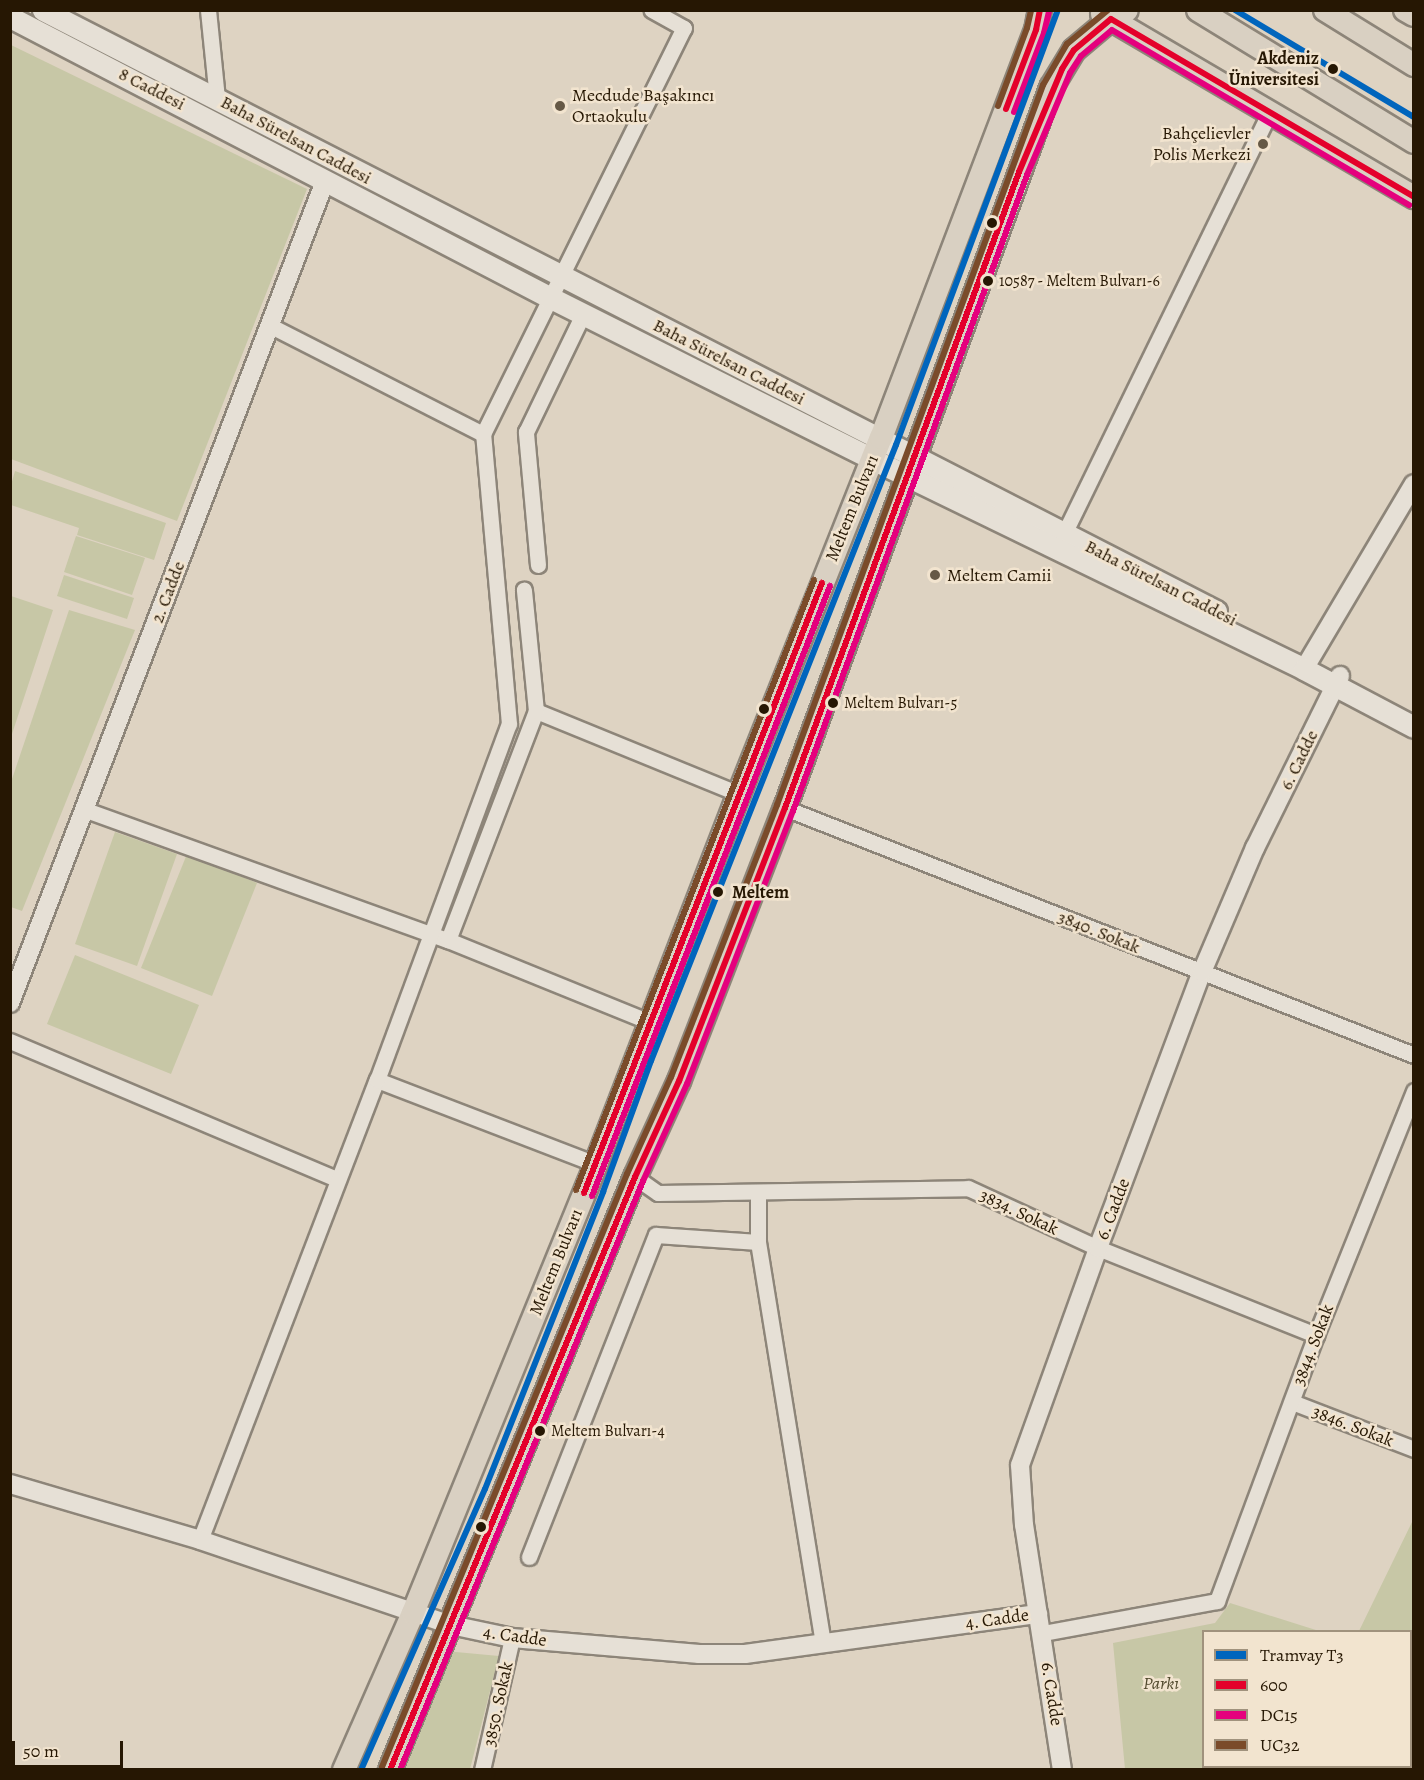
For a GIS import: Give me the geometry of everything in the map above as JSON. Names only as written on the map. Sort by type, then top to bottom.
[{"type":"main road","name":"Baha Sürelsan Caddesi","points":[[43,10],[560,277],[881,438],[911,466]]},
{"type":"main road","name":"Meltem Bulvarı","points":[[345,1770],[413,1613],[596,1164],[739,794],[881,438],[1036,30],[1040,10]]},
{"type":"main road","points":[[1198,10],[1413,142]]},
{"type":"main road","points":[[1325,10],[1413,65]]},
{"type":"main road","points":[[1405,10],[1413,15]]},
{"type":"main road","points":[[390,1770],[635,1177],[679,1081],[785,808],[1051,88],[1074,50],[1112,13],[1269,114],[1413,197]]},
{"type":"main road","name":"8 Caddesi","points":[[10,17],[325,181]]},
{"type":"main road","name":"Baha Sürelsan Caddesi","points":[[325,181],[549,297],[872,459],[911,466],[1307,664],[1413,727]]},
{"type":"main road","name":"Baha Sürelsan Caddesi","points":[[1338,681],[1413,714]]},
{"type":"street","points":[[208,10],[217,98]]},
{"type":"street","points":[[200,1540],[432,935],[509,724],[483,434],[684,28],[652,10]]},
{"type":"street","points":[[1061,541],[1269,114]]},
{"type":"street","name":"2. Cadde","points":[[10,1003],[86,810],[325,181]]},
{"type":"street","points":[[538,566],[526,432],[583,314]]},
{"type":"street","points":[[269,325],[483,434]]},
{"type":"street","points":[[1307,664],[1413,484]]},
{"type":"street","points":[[448,940],[536,711],[524,590]]},
{"type":"street","name":"6. Cadde","points":[[1062,1770],[1043,1633],[1024,1525],[1020,1465],[1098,1248],[1202,972],[1255,848],[1338,681]]},
{"type":"street","points":[[536,711],[739,794]]},
{"type":"street","name":"3840. Sokak","points":[[785,808],[1413,1055]]},
{"type":"street","points":[[86,810],[448,940],[650,1022]]},
{"type":"street","points":[[10,1041],[338,1179]]},
{"type":"street","points":[[377,1080],[596,1164]]},
{"type":"street","name":"3844. Sokak","points":[[1043,1633],[1217,1601],[1316,1335],[1413,1091]]},
{"type":"street","name":"3834. Sokak","points":[[635,1177],[658,1192],[758,1193],[968,1188],[1098,1248],[1316,1335]]},
{"type":"street","points":[[758,1193],[758,1242],[823,1644]]},
{"type":"street","points":[[529,1557],[656,1235],[758,1242]]},
{"type":"street","name":"3846. Sokak","points":[[1292,1402],[1413,1449]]},
{"type":"street","name":"4. Cadde","points":[[10,1484],[200,1540],[451,1625],[512,1638],[699,1654],[745,1654],[1038,1614]]},
{"type":"street","name":"3850. Sokak","points":[[482,1770],[512,1638]]},
{"type":"green space","points":[[11,45],[307,189],[177,521],[11,459]]},
{"type":"green space","points":[[15,471],[166,523],[154,560],[77,535],[79,528],[11,505],[11,485]]},
{"type":"green space","points":[[76,536],[145,558],[132,595],[64,572]]},
{"type":"green space","points":[[64,575],[134,598],[127,619],[57,596]]},
{"type":"green space","points":[[10,596],[53,610],[11,737]]},
{"type":"green space","points":[[69,610],[135,630],[22,911],[11,907],[11,782]]},
{"type":"green space","points":[[115,832],[177,854],[137,966],[75,944]]},
{"type":"green space","points":[[187,854],[257,883],[212,996],[141,968]]},
{"type":"green space","points":[[75,955],[199,1005],[171,1074],[47,1024]]},
{"type":"green space","name":"Parkı","points":[[1413,1520],[1413,1769],[1125,1769],[1113,1643],[1215,1623],[1230,1603],[1316,1630],[1202,1630],[1202,1768],[1412,1768],[1412,1630],[1359,1630]]},
{"type":"green space","points":[[445,1651],[499,1656],[470,1769],[401,1770]]},
{"type":"tram line","name":"T3","points":[[361,1770],[485,1489],[603,1192],[651,1061],[896,445],[1058,10]]},
{"type":"tram line","name":"T3","points":[[1235,10],[1414,117]]},
{"type":"transit line","name":"UC32","points":[[998,106],[1027,28],[1031,10]]},
{"type":"transit line","name":"600","points":[[1006,109],[1036,30],[1040,10]]},
{"type":"transit line","name":"UC32","points":[[382,1767],[627,1174],[671,1077],[777,805],[1043,85],[1067,44],[1108,10]]},
{"type":"transit line","name":"DC15","points":[[1014,112],[1044,33],[1049,12]]},
{"type":"transit line","name":"600","points":[[390,1770],[635,1177],[679,1081],[785,808],[1019,172],[1062,69],[1074,50],[1111,19],[1414,197]]},
{"type":"transit line","name":"DC15","points":[[400,1770],[643,1181],[687,1084],[793,811],[1027,175],[1070,73],[1081,56],[1112,30],[1409,205]]},
{"type":"transit line","name":"UC32","points":[[576,1190],[814,580]]},
{"type":"transit line","name":"600","points":[[584,1193],[822,583]]},
{"type":"transit line","name":"DC15","points":[[592,1196],[830,586]]},
{"type":"place","name":"Akdeniz Üniversitesi","points":[[1333,69]]},
{"type":"place","name":"Mecdude Başakıncı Ortaokulu","points":[[560,106]]},
{"type":"place","name":"Bahçelievler Polis Merkezi","points":[[1263,144]]},
{"type":"place","name":"10587 - Meltem Bulvarı-6","points":[[988,281]]},
{"type":"place","name":"Meltem Camii","points":[[935,575]]},
{"type":"place","name":"Meltem Bulvarı-5","points":[[833,703]]},
{"type":"place","name":"Meltem","points":[[718,892]]},
{"type":"place","name":"Meltem Bulvarı-4","points":[[540,1431]]}]
